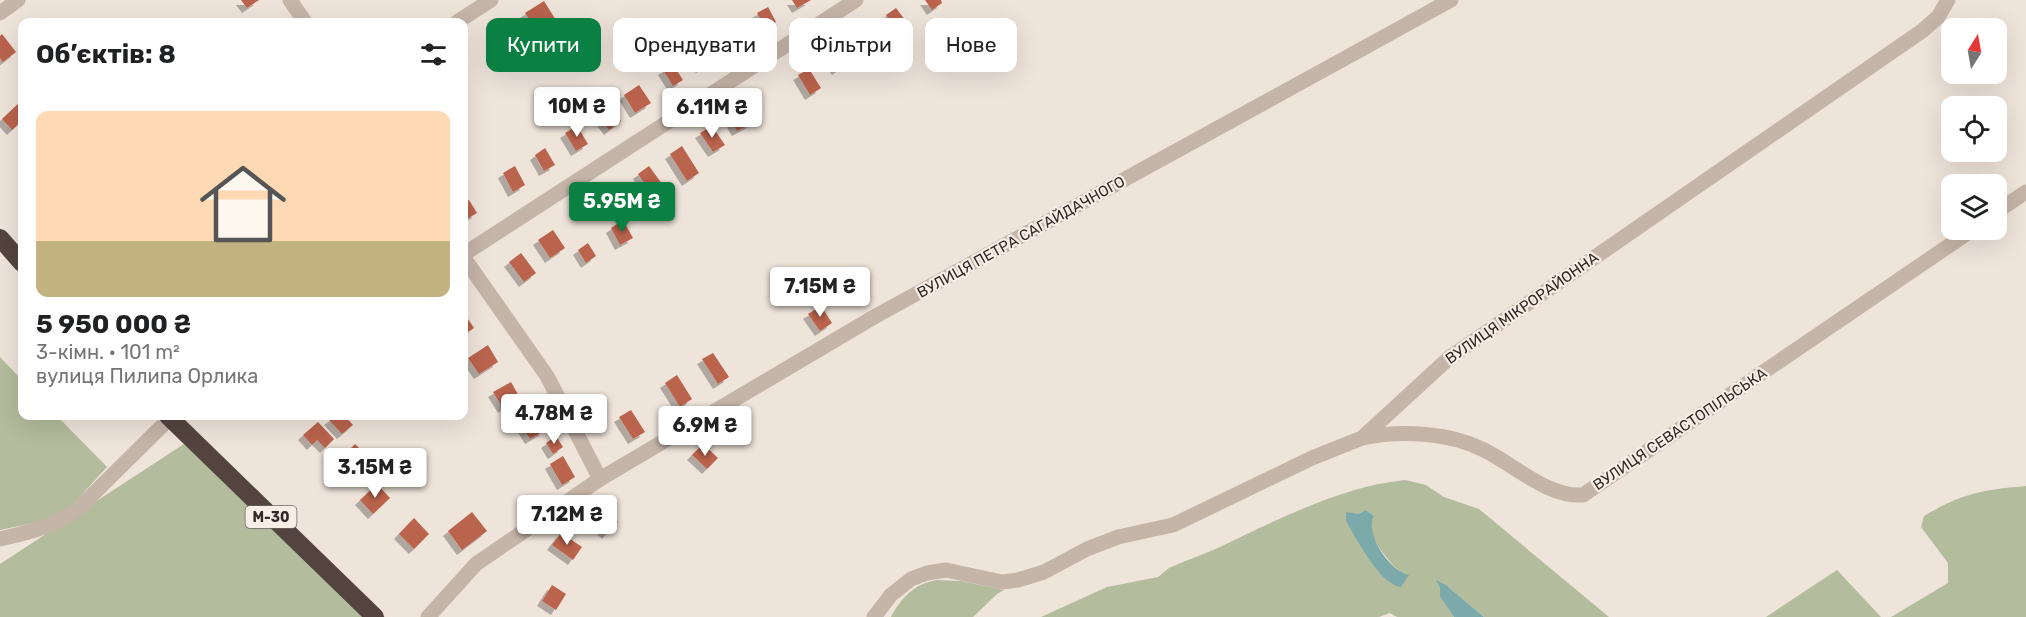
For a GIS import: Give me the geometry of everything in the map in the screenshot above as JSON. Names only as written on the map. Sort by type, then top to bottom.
[{"type":"highway","points":[[0,238],[18,258]]},
{"type":"highway","name":"М-30","points":[[172,420],[375,617]]},
{"type":"street","points":[[0,13],[18,0]]},
{"type":"street","points":[[290,0],[302,18]]},
{"type":"street","points":[[463,18],[491,0]]},
{"type":"street","points":[[468,253],[856,0]]},
{"type":"street","name":"ВУЛИЦЯ ПЕТРА САГАЙДАЧНОГО","points":[[428,617],[476,564],[600,479],[874,317],[1451,0]]},
{"type":"street","name":"ВУЛИЦЯ МІКРОРАЙОННА","points":[[874,617],[891,595],[910,579],[946,570],[1002,582],[1044,572],[1087,549],[1118,537],[1173,525],[1293,467],[1362,438],[1449,358],[1922,31],[1938,17],[1948,0]]},
{"type":"street","points":[[2007,205],[2026,192]]},
{"type":"street","name":"ВУЛИЦЯ СЕВАСТОПІЛЬСЬКА","points":[[1362,438],[1395,434],[1450,438],[1468,443],[1558,493],[1583,495],[1957,240]]},
{"type":"street","points":[[468,262],[547,376],[600,479]]},
{"type":"street","points":[[0,539],[46,528],[64,519],[79,508],[166,420]]},
{"type":"green space","points":[[0,357],[18,376],[18,420],[61,420],[107,467],[75,502],[53,519],[0,530]]},
{"type":"green space","points":[[184,444],[385,617],[0,617],[0,564]]},
{"type":"green space","points":[[1405,480],[1426,485],[1444,497],[1479,509],[1609,617],[1484,617],[1446,585],[1437,581],[1440,597],[1454,617],[1397,617],[1390,613],[1379,617],[1041,617],[1107,587],[1158,577],[1169,568],[1310,506],[1382,483]],"holes":[[[1366,510],[1374,516],[1372,531],[1375,539],[1385,555],[1402,574],[1346,521],[1346,513],[1358,514]]]},
{"type":"green space","points":[[2026,486],[2026,617],[1891,617],[1948,583],[1948,563],[1921,527],[1924,516],[1962,497],[1997,489]]},
{"type":"green space","points":[[1837,570],[1881,617],[1766,617]]},
{"type":"green space","points":[[937,580],[961,581],[1004,590],[973,617],[891,617],[910,592],[922,584]]},
{"type":"water","points":[[1366,510],[1374,516],[1373,532],[1381,551],[1394,567],[1409,575],[1401,587],[1393,584],[1377,570],[1346,521],[1346,512],[1358,514]]},
{"type":"water","points":[[1436,580],[1446,585],[1484,617],[1454,617],[1440,597],[1440,588]]},
{"type":"building","points":[[241,0],[259,0],[247,8]]},
{"type":"building","points":[[792,0],[811,0],[797,8]]},
{"type":"building","points":[[925,0],[941,0],[942,3],[932,10]]},
{"type":"building","points":[[544,1],[555,18],[528,18],[525,13]]},
{"type":"building","points":[[768,7],[774,18],[760,18],[757,13]]},
{"type":"building","points":[[896,8],[904,18],[888,18],[886,15]]},
{"type":"building","points":[[2,34],[16,52],[3,62],[0,58],[0,36]]},
{"type":"building","points":[[664,72],[678,72],[683,80],[673,86]]},
{"type":"building","points":[[811,72],[821,88],[810,95],[798,75]]},
{"type":"building","points":[[639,85],[651,103],[635,113],[624,95]]},
{"type":"building","points":[[18,104],[18,125],[12,130],[2,119]]},
{"type":"building","points":[[608,105],[621,121],[609,130],[597,114]]},
{"type":"building","points":[[742,107],[752,123],[737,131],[728,116]]},
{"type":"building","points":[[577,126],[588,144],[576,151],[565,133]]},
{"type":"building","points":[[712,126],[725,145],[713,152],[700,133]]},
{"type":"building","points":[[682,146],[699,173],[687,181],[670,154]]},
{"type":"building","points":[[545,148],[555,165],[544,171],[535,155]]},
{"type":"building","points":[[515,166],[525,185],[513,192],[503,173]]},
{"type":"building","points":[[649,166],[665,188],[653,196],[638,174]]},
{"type":"building","points":[[468,201],[477,213],[468,218]]},
{"type":"building","points":[[623,220],[633,238],[620,245],[611,228]]},
{"type":"building","points":[[553,230],[565,248],[550,258],[538,240]]},
{"type":"building","points":[[588,243],[596,256],[586,263],[578,250]]},
{"type":"building","points":[[521,253],[536,273],[524,282],[509,262]]},
{"type":"building","points":[[821,306],[832,323],[820,331],[808,314]]},
{"type":"building","points":[[468,319],[474,328],[468,332]]},
{"type":"building","points":[[488,345],[498,362],[479,374],[468,358]]},
{"type":"building","points":[[713,353],[729,377],[718,384],[702,359]]},
{"type":"building","points":[[677,375],[692,399],[680,407],[665,383]]},
{"type":"building","points":[[511,382],[520,398],[503,408],[493,392]]},
{"type":"building","points":[[526,405],[531,413],[513,424],[507,416]]},
{"type":"building","points":[[631,410],[645,432],[633,439],[619,417]]},
{"type":"building","points":[[536,418],[544,431],[530,439],[522,426]]},
{"type":"building","points":[[329,420],[349,420],[353,425],[342,434]]},
{"type":"building","points":[[318,422],[334,439],[325,448],[317,440],[312,445],[303,435]]},
{"type":"building","points":[[556,436],[563,447],[553,454],[546,443]]},
{"type":"building","points":[[355,444],[365,454],[343,477],[333,467]]},
{"type":"building","points":[[703,444],[718,458],[707,469],[692,455]]},
{"type":"building","points":[[563,456],[575,477],[562,485],[550,464]]},
{"type":"building","points":[[377,484],[390,498],[373,514],[360,500]]},
{"type":"building","points":[[604,509],[618,522],[607,534],[593,520]]},
{"type":"building","points":[[472,512],[487,531],[462,550],[448,531]]},
{"type":"building","points":[[414,518],[429,534],[414,549],[399,534]]},
{"type":"building","points":[[561,533],[582,547],[573,560],[552,545]]},
{"type":"building","points":[[552,585],[566,594],[556,610],[542,601]]}]
